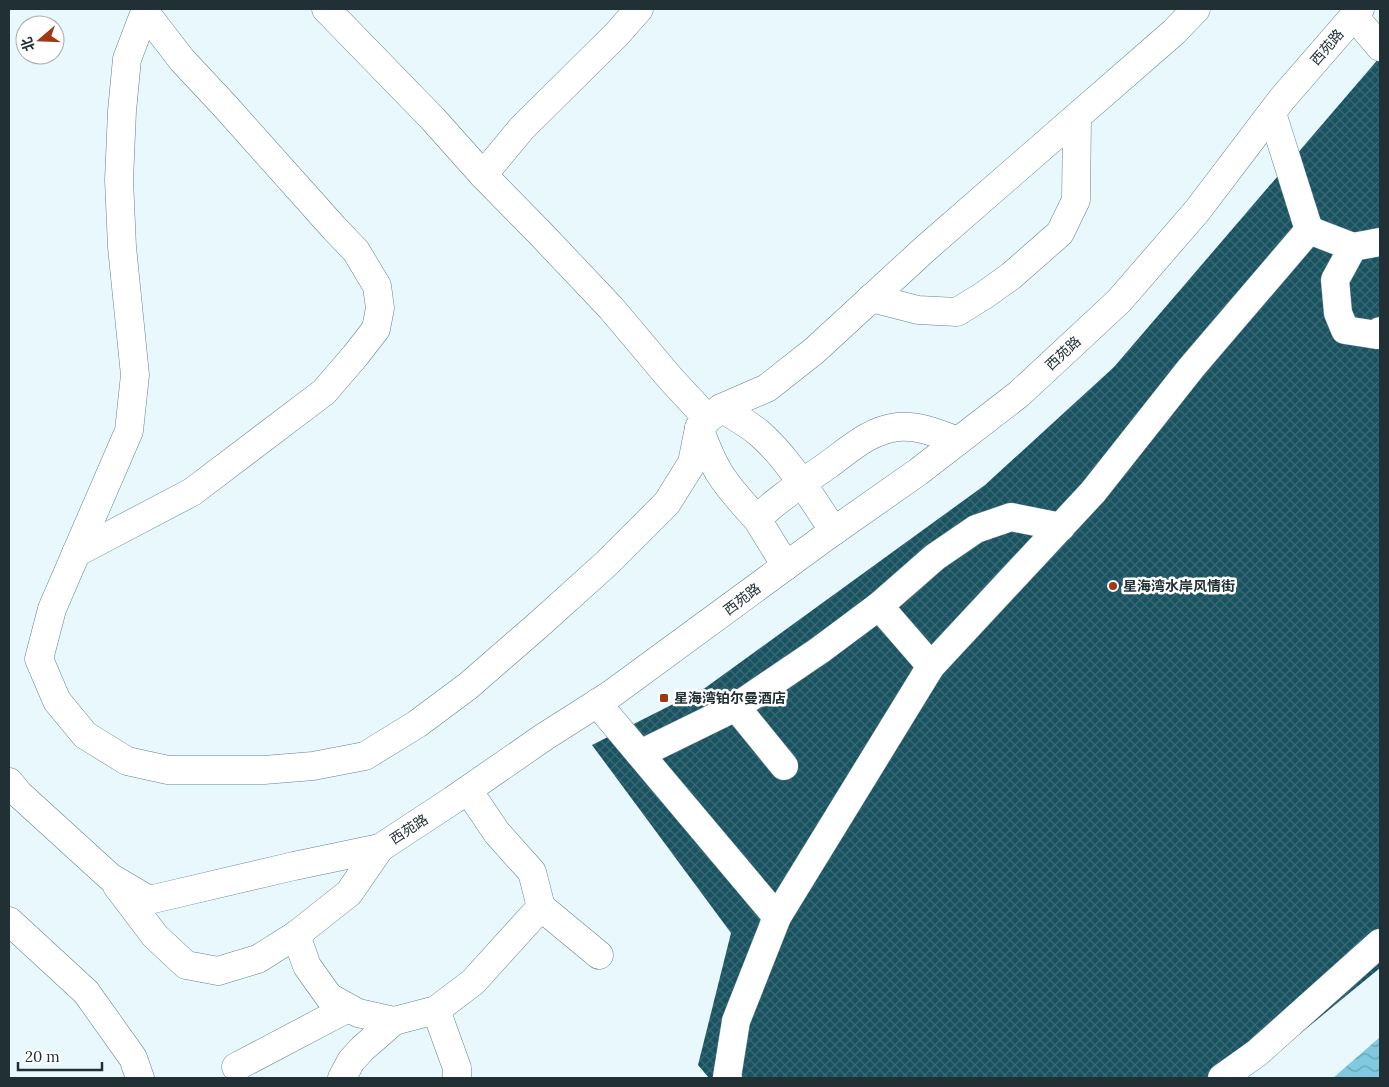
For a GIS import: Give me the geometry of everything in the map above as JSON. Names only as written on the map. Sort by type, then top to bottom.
[{"type":"street","points":[[326,9],[433,119],[483,175],[611,308],[670,378],[709,418],[744,422],[760,434],[777,451],[834,531]]},
{"type":"street","points":[[483,175],[522,128],[618,34],[639,9]]},
{"type":"street","points":[[145,10],[127,59],[122,110],[119,180],[122,247],[135,376],[129,431],[52,609],[39,659],[57,700],[85,735],[127,762],[168,770],[264,770],[313,766],[365,756],[417,724],[468,686],[607,563],[667,503],[692,463],[709,418],[767,388],[814,351],[926,248],[1174,32],[1196,9]]},
{"type":"street","points":[[76,553],[192,492],[324,392],[376,329],[380,308],[377,286],[356,251],[182,60],[145,10]]},
{"type":"street","points":[[1357,12],[1380,47]]},
{"type":"street","name":"西苑路","points":[[12,794],[110,877],[149,900],[380,848],[597,703],[672,650],[918,472],[1019,394],[1119,301],[1197,211],[1272,113],[1357,12]]},
{"type":"street","points":[[1272,113],[1308,230]]},
{"type":"street","points":[[871,298],[918,310],[957,312],[1012,276],[1060,233],[1076,200],[1077,118]]},
{"type":"street","points":[[1308,230],[1353,247],[1380,242]]},
{"type":"street","points":[[728,1078],[736,1022],[777,917],[931,666],[1092,492],[1191,368],[1308,230]]},
{"type":"street","points":[[1353,247],[1335,280],[1338,313],[1345,330],[1377,335],[1380,331]]},
{"type":"street","points":[[709,418],[710,454],[720,474],[757,519],[786,566]]},
{"type":"street","points":[[757,519],[767,509],[856,443],[878,432],[899,427],[926,429],[958,441]]},
{"type":"street","points":[[640,754],[736,707],[820,650],[879,606],[935,557],[976,529],[1011,517],[1061,526]]},
{"type":"street","points":[[879,606],[931,666]]},
{"type":"street","points":[[597,703],[777,917]]},
{"type":"street","points":[[736,707],[784,766]]},
{"type":"street","points":[[468,790],[497,833],[532,872],[541,907],[599,955]]},
{"type":"street","points":[[110,877],[155,936],[186,965],[218,971],[258,959],[296,935],[349,893],[380,848]]},
{"type":"street","points":[[342,1078],[351,1062],[363,1048],[394,1021],[436,1010],[473,982],[541,907]]},
{"type":"street","points":[[9,921],[86,992],[133,1058],[140,1078]]},
{"type":"street","points":[[296,935],[306,966],[329,997],[358,1013],[394,1021]]},
{"type":"street","points":[[1222,1078],[1257,1053],[1380,943]]},
{"type":"street","points":[[236,1067],[348,1008]]},
{"type":"street","points":[[436,1010],[457,1068],[457,1078]]},
{"type":"water","points":[[1380,1037],[1380,1078],[1333,1078]]},
{"type":"building","name":"星海湾水岸风情街","points":[[1380,57],[1380,968],[1246,1078],[709,1078],[698,1065],[731,933],[592,745],[705,688],[985,485],[1114,367]]},
{"type":"place","name":"星海湾水岸风情街","points":[[1113,586]]},
{"type":"place","name":"星海湾铂尔曼酒店","points":[[664,698]]}]
